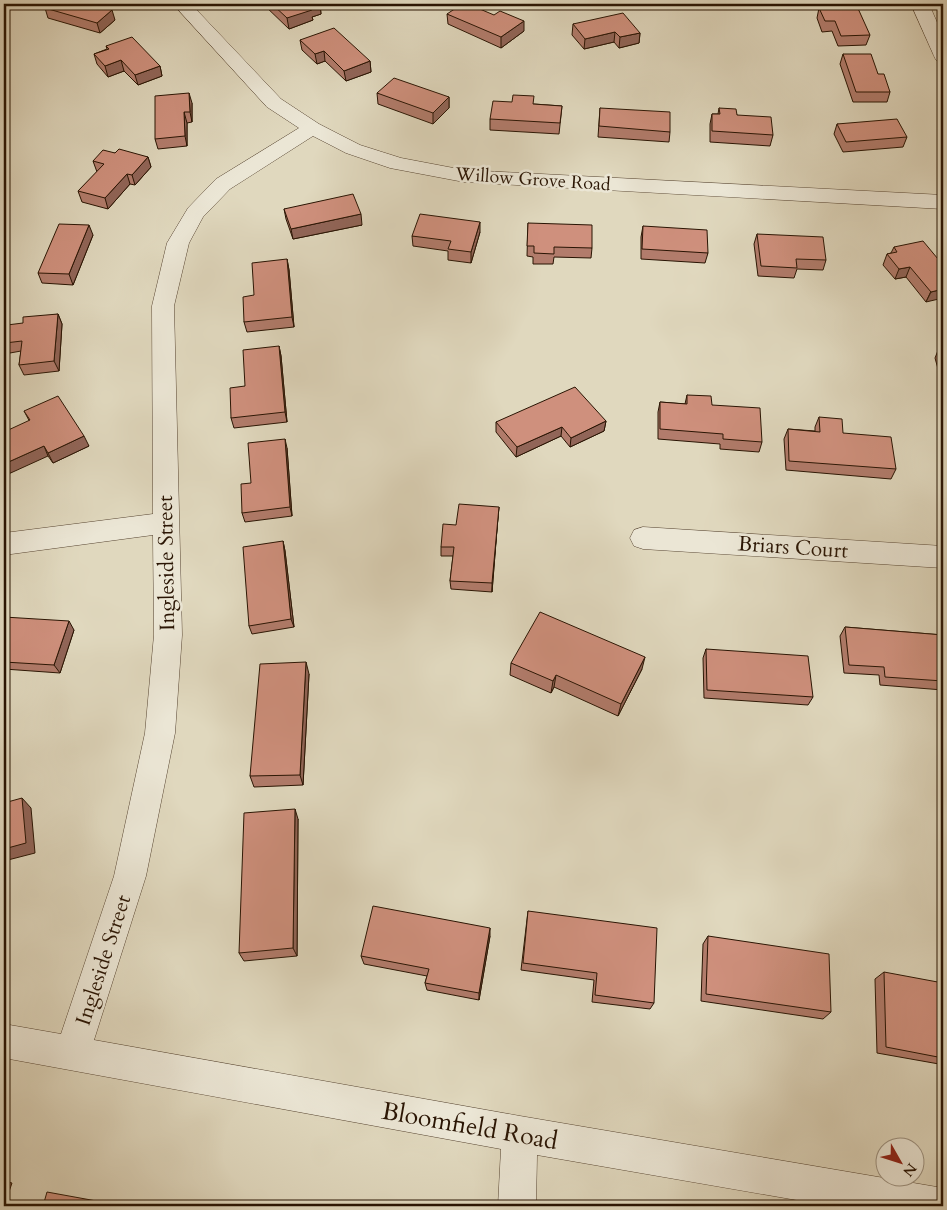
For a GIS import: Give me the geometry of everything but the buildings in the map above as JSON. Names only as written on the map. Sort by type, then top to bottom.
[{"type":"street","name":"Willow Grove Road","points":[[182,4],[274,103],[312,128],[353,149],[397,164],[464,176],[943,202]]},
{"type":"street","points":[[920,4],[943,56]]},
{"type":"street","name":"Ingleside Street","points":[[72,1053],[130,876],[160,733],[168,635],[162,306],[178,243],[195,213],[223,184],[312,128]]},
{"type":"street","points":[[4,544],[166,523]]},
{"type":"street","name":"Briars Court","points":[[643,538],[943,557]]},
{"type":"street","name":"Bloomfield Road","points":[[4,1041],[520,1134],[937,1206]]},
{"type":"street","points":[[517,1206],[520,1134]]}]
